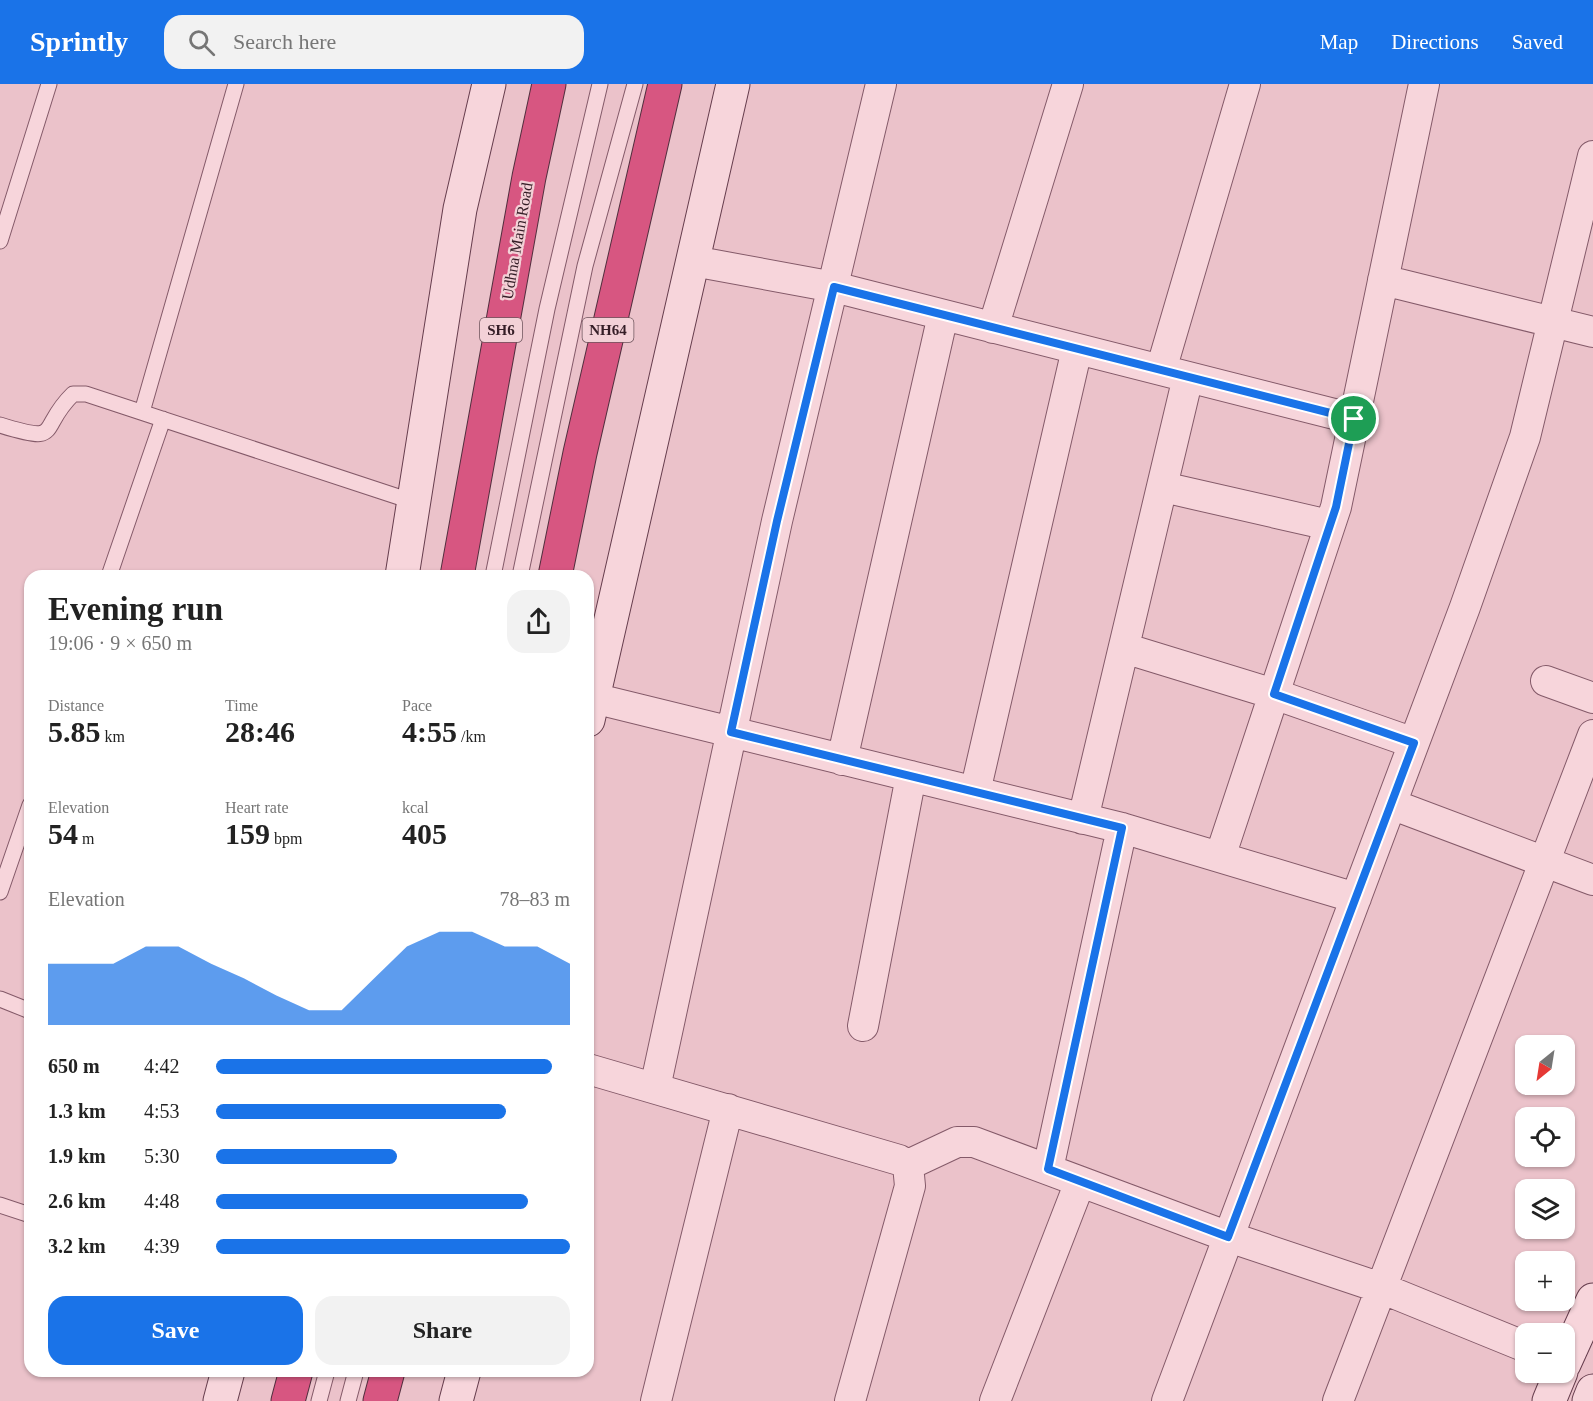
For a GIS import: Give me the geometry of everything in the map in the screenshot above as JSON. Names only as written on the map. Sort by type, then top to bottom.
[{"type":"highway","name":"Udhna Main Road","points":[[458,570],[529,177],[549,84]]},
{"type":"highway","name":"NH64","points":[[556,570],[580,453],[665,84]]},
{"type":"highway","points":[[288,1401],[294,1377]]},
{"type":"highway","points":[[380,1401],[386,1377]]},
{"type":"street","points":[[403,570],[460,209],[489,84]]},
{"type":"street","points":[[594,692],[733,84]]},
{"type":"street","points":[[655,1088],[777,521],[881,84]]},
{"type":"street","points":[[993,328],[1068,84]]},
{"type":"street","points":[[1083,819],[1163,487],[1175,374],[1245,84]]},
{"type":"street","points":[[1220,857],[1342,483],[1424,84]]},
{"type":"street","points":[[1167,1401],[1414,743],[1525,437],[1593,156]]},
{"type":"street","points":[[693,261],[834,287],[1354,419]]},
{"type":"street","points":[[1383,280],[1593,332]]},
{"type":"street","points":[[842,760],[943,315]]},
{"type":"street","points":[[975,792],[1077,349]]},
{"type":"street","points":[[1163,487],[1329,525]]},
{"type":"street","points":[[1124,648],[1274,694],[1414,743]]},
{"type":"street","points":[[1546,681],[1593,698]]},
{"type":"street","points":[[594,710],[731,732],[1122,828],[1356,898]]},
{"type":"street","points":[[1338,1401],[1593,735]]},
{"type":"street","points":[[863,1026],[911,776]]},
{"type":"street","points":[[1391,804],[1545,860],[1593,880]]},
{"type":"street","points":[[1048,1169],[1122,828]]},
{"type":"street","points":[[594,1071],[899,1160],[908,1165]]},
{"type":"street","points":[[656,1401],[728,1109]]},
{"type":"street","points":[[908,1165],[964,1140],[1228,1237],[1381,1288],[1515,1343]]},
{"type":"street","points":[[850,1401],[910,1186],[908,1165]]},
{"type":"street","points":[[995,1401],[1080,1182]]},
{"type":"street","points":[[1575,1341],[1593,1300]]},
{"type":"street","points":[[220,1401],[226,1377]]},
{"type":"street","points":[[456,1401],[462,1377]]},
{"type":"street","points":[[1549,1401],[1556,1383]]},
{"type":"street","points":[[1589,1401],[1593,1391]]},
{"type":"lane","points":[[0,241],[49,84]]},
{"type":"lane","points":[[142,412],[236,84]]},
{"type":"lane","points":[[494,570],[547,309],[600,84]]},
{"type":"lane","points":[[521,570],[585,266],[635,84]]},
{"type":"lane","points":[[0,425],[33,435],[41,434],[52,425],[68,399],[79,393],[414,502]]},
{"type":"lane","points":[[111,570],[163,419]]},
{"type":"lane","points":[[0,892],[24,822]]},
{"type":"lane","points":[[0,999],[24,1009]]},
{"type":"lane","points":[[0,1205],[24,1213]]},
{"type":"lane","points":[[319,1401],[325,1377]]},
{"type":"lane","points":[[348,1401],[354,1377]]},
{"type":"route","points":[[834,287],[1354,419],[1336,507],[1274,694],[1414,743],[1228,1237],[1048,1169],[1122,828],[731,732],[777,521],[834,287]]}]
